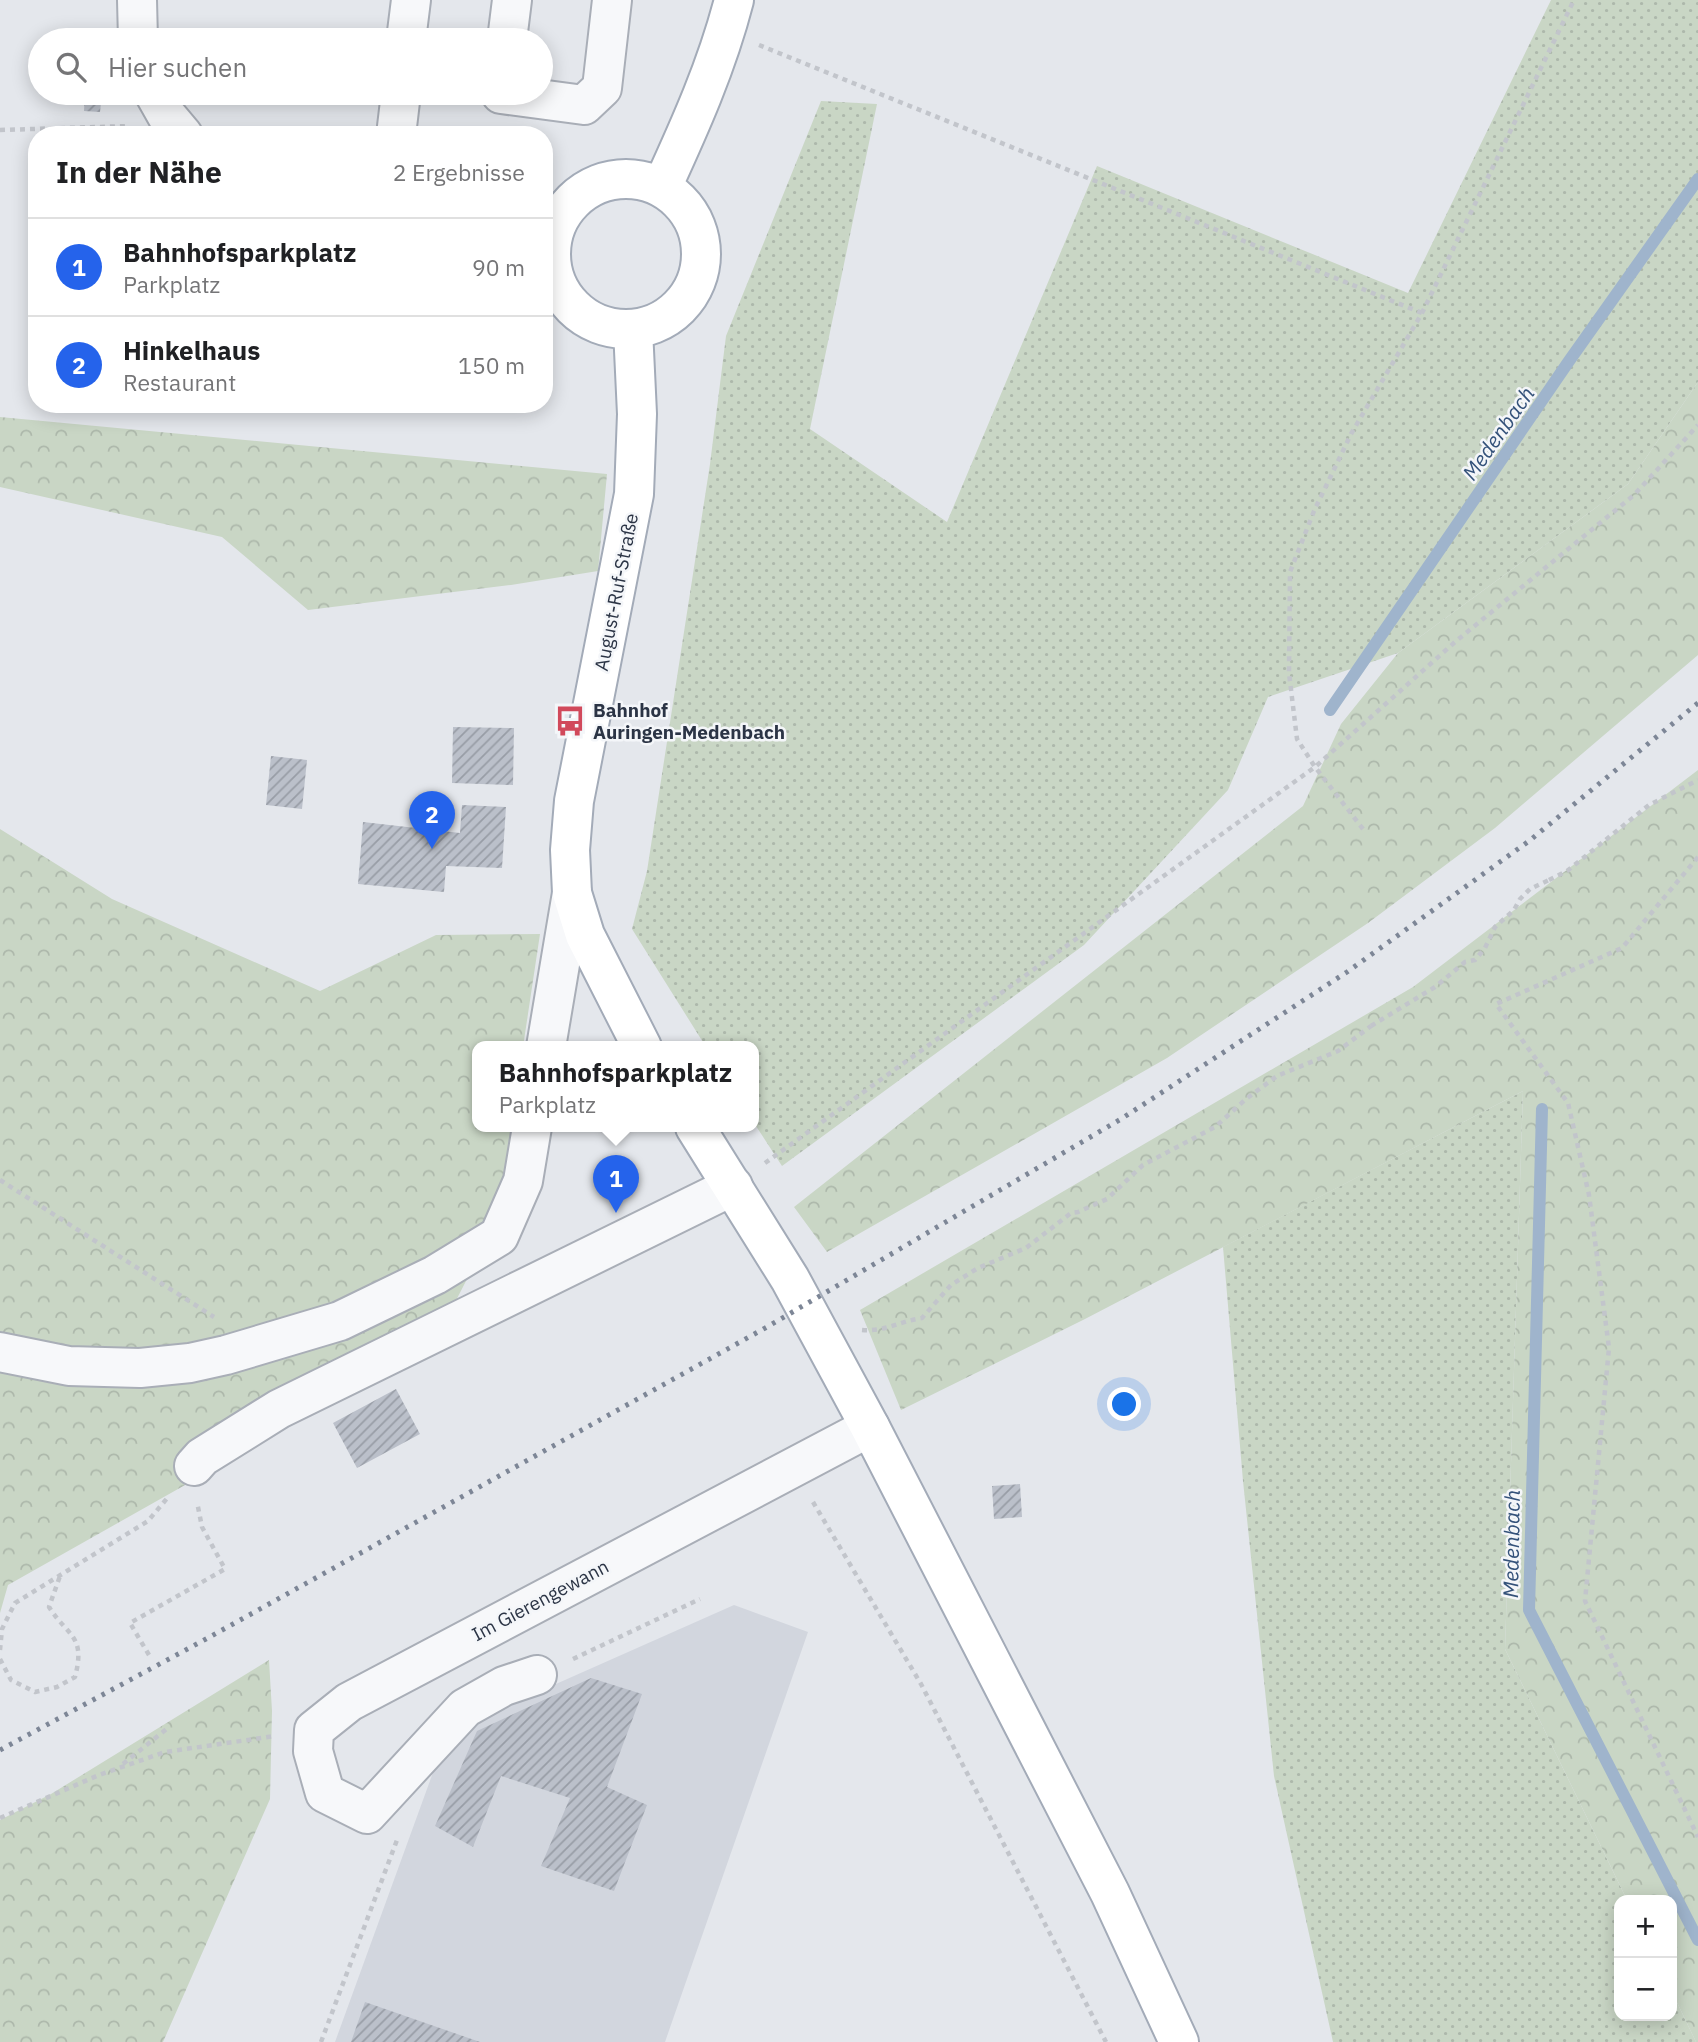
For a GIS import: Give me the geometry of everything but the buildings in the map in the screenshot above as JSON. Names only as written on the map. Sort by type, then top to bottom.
[{"type":"main road","points":[[662,187],[704,94],[730,16]]},
{"type":"main road","points":[[553,228],[574,198],[594,185],[616,179],[640,180],[662,187],[677,198],[694,222],[701,249],[700,269],[694,287],[676,310],[652,325],[634,329],[610,328],[588,320],[569,304],[556,285],[553,274]]},
{"type":"main road","name":"August-Ruf-Straße","points":[[634,329],[637,414],[634,494],[574,802],[570,850],[572,893],[585,935],[639,1041]]},
{"type":"main road","points":[[698,1132],[808,1313],[870,1427],[1110,1893],[1179,2042]]},
{"type":"street","points":[[137,0],[138,28]]},
{"type":"street","points":[[408,28],[411,0]]},
{"type":"street","points":[[508,28],[512,0]]},
{"type":"street","points":[[553,101],[583,105],[602,88],[612,0]]},
{"type":"street","points":[[398,126],[400,105]]},
{"type":"street","points":[[547,1041],[572,893]]},
{"type":"street","points":[[0,1352],[69,1366],[140,1368],[190,1363],[260,1346],[340,1321],[435,1275],[499,1236],[523,1181],[531,1132]]},
{"type":"street","points":[[194,1465],[202,1457],[279,1409],[733,1186]]},
{"type":"street","name":"Im Gierengewann","points":[[314,1730],[349,1702],[870,1427]]},
{"type":"street","points":[[367,1814],[465,1708],[504,1686],[537,1675]]},
{"type":"street","points":[[314,1730],[313,1751],[325,1793],[367,1814],[404,1821]]},
{"type":"path","points":[[1363,829],[1297,739],[1289,673],[1290,572],[1314,511],[1350,435],[1422,313],[1574,0]]},
{"type":"path","points":[[730,16],[1422,313]]},
{"type":"path","points":[[130,126],[168,115]]},
{"type":"path","points":[[0,130],[28,129]]},
{"type":"path","points":[[733,1186],[1315,767],[1455,642],[1634,495],[1698,425]]},
{"type":"path","points":[[808,1313],[859,1330],[878,1332],[906,1320],[922,1318],[951,1285],[978,1268],[1026,1248],[1071,1213],[1107,1199],[1143,1165],[1215,1127],[1246,1098],[1277,1076],[1338,1051],[1371,1026],[1435,987],[1465,962],[1475,960],[1485,948],[1495,927],[1514,910],[1520,899],[1530,890],[1567,871],[1649,805],[1698,780]]},
{"type":"path","points":[[1698,857],[1622,948],[1496,1004],[1568,1103],[1589,1195],[1609,1348],[1585,1601],[1698,1838]]},
{"type":"path","points":[[0,1180],[260,1346]]},
{"type":"path","points":[[0,1650],[2,1629],[15,1603],[148,1521],[194,1465]]},
{"type":"path","points":[[149,1655],[130,1623],[225,1569],[202,1527],[194,1465]]},
{"type":"path","points":[[792,1467],[921,1684],[1106,2042]]},
{"type":"path","points":[[0,1659],[11,1680],[35,1692],[57,1687],[75,1676],[80,1656],[75,1640],[49,1607],[60,1576]]},
{"type":"path","points":[[537,1675],[700,1600]]},
{"type":"path","points":[[119,1768],[169,1727]]},
{"type":"path","points":[[0,1818],[119,1768],[173,1751],[314,1730]]},
{"type":"path","points":[[321,2042],[404,1821]]},
{"type":"shaded area","points":[[734,1605],[808,1632],[665,2042],[335,2042],[439,1756],[477,1719]]},
{"type":"green space","points":[[1551,0],[1698,0],[1698,382],[1628,484],[1398,653],[1268,697],[1228,790],[1084,945],[782,1166],[759,1131],[759,1041],[702,1041],[632,929],[647,871],[710,464],[726,336],[821,101],[877,104],[810,429],[947,522],[1097,166],[1408,293]]},
{"type":"green space","points":[[1698,382],[1698,655],[1495,828],[1368,923],[1167,1058],[827,1252],[794,1207],[1303,806],[1341,724],[1398,653],[1628,484]]},
{"type":"green space","points":[[0,417],[607,474],[598,571],[511,585],[308,610],[222,537],[0,487]]},
{"type":"green space","points":[[1698,770],[1698,2042],[1677,2002],[1677,1895],[1625,1895],[1505,1649],[1523,1091],[1085,1319],[901,1410],[860,1310],[1413,987]]},
{"type":"green space","points":[[0,829],[112,899],[320,991],[436,935],[540,934],[524,1041],[472,1041],[472,1132],[510,1132],[498,1219],[433,1345],[8,1585],[0,1613]]},
{"type":"green space","points":[[1523,1091],[1505,1649],[1625,1895],[1614,1895],[1614,2021],[1677,2021],[1677,2002],[1696,2042],[1333,2042],[1274,1776],[1243,1481],[1223,1247]]},
{"type":"green space","points":[[269,1660],[272,1711],[270,1799],[163,2042],[0,2042],[0,1820],[51,1794]]},
{"type":"waterway","name":"Medenbach","points":[[1330,710],[1569,361],[1698,179]]},
{"type":"waterway","name":"Medenbach","points":[[1542,1109],[1529,1610],[1698,1940]]},
{"type":"railway","points":[[0,1750],[206,1639],[767,1327],[1121,1119],[1347,972],[1529,841],[1698,703]]},
{"type":"place","name":"Bahnhof Auringen-Medenbach","points":[[570,721]]},
{"type":"place","name":"Hinkelhaus","points":[[432,849]]},
{"type":"place","name":"Bahnhofsparkplatz","points":[[616,1213]]}]
